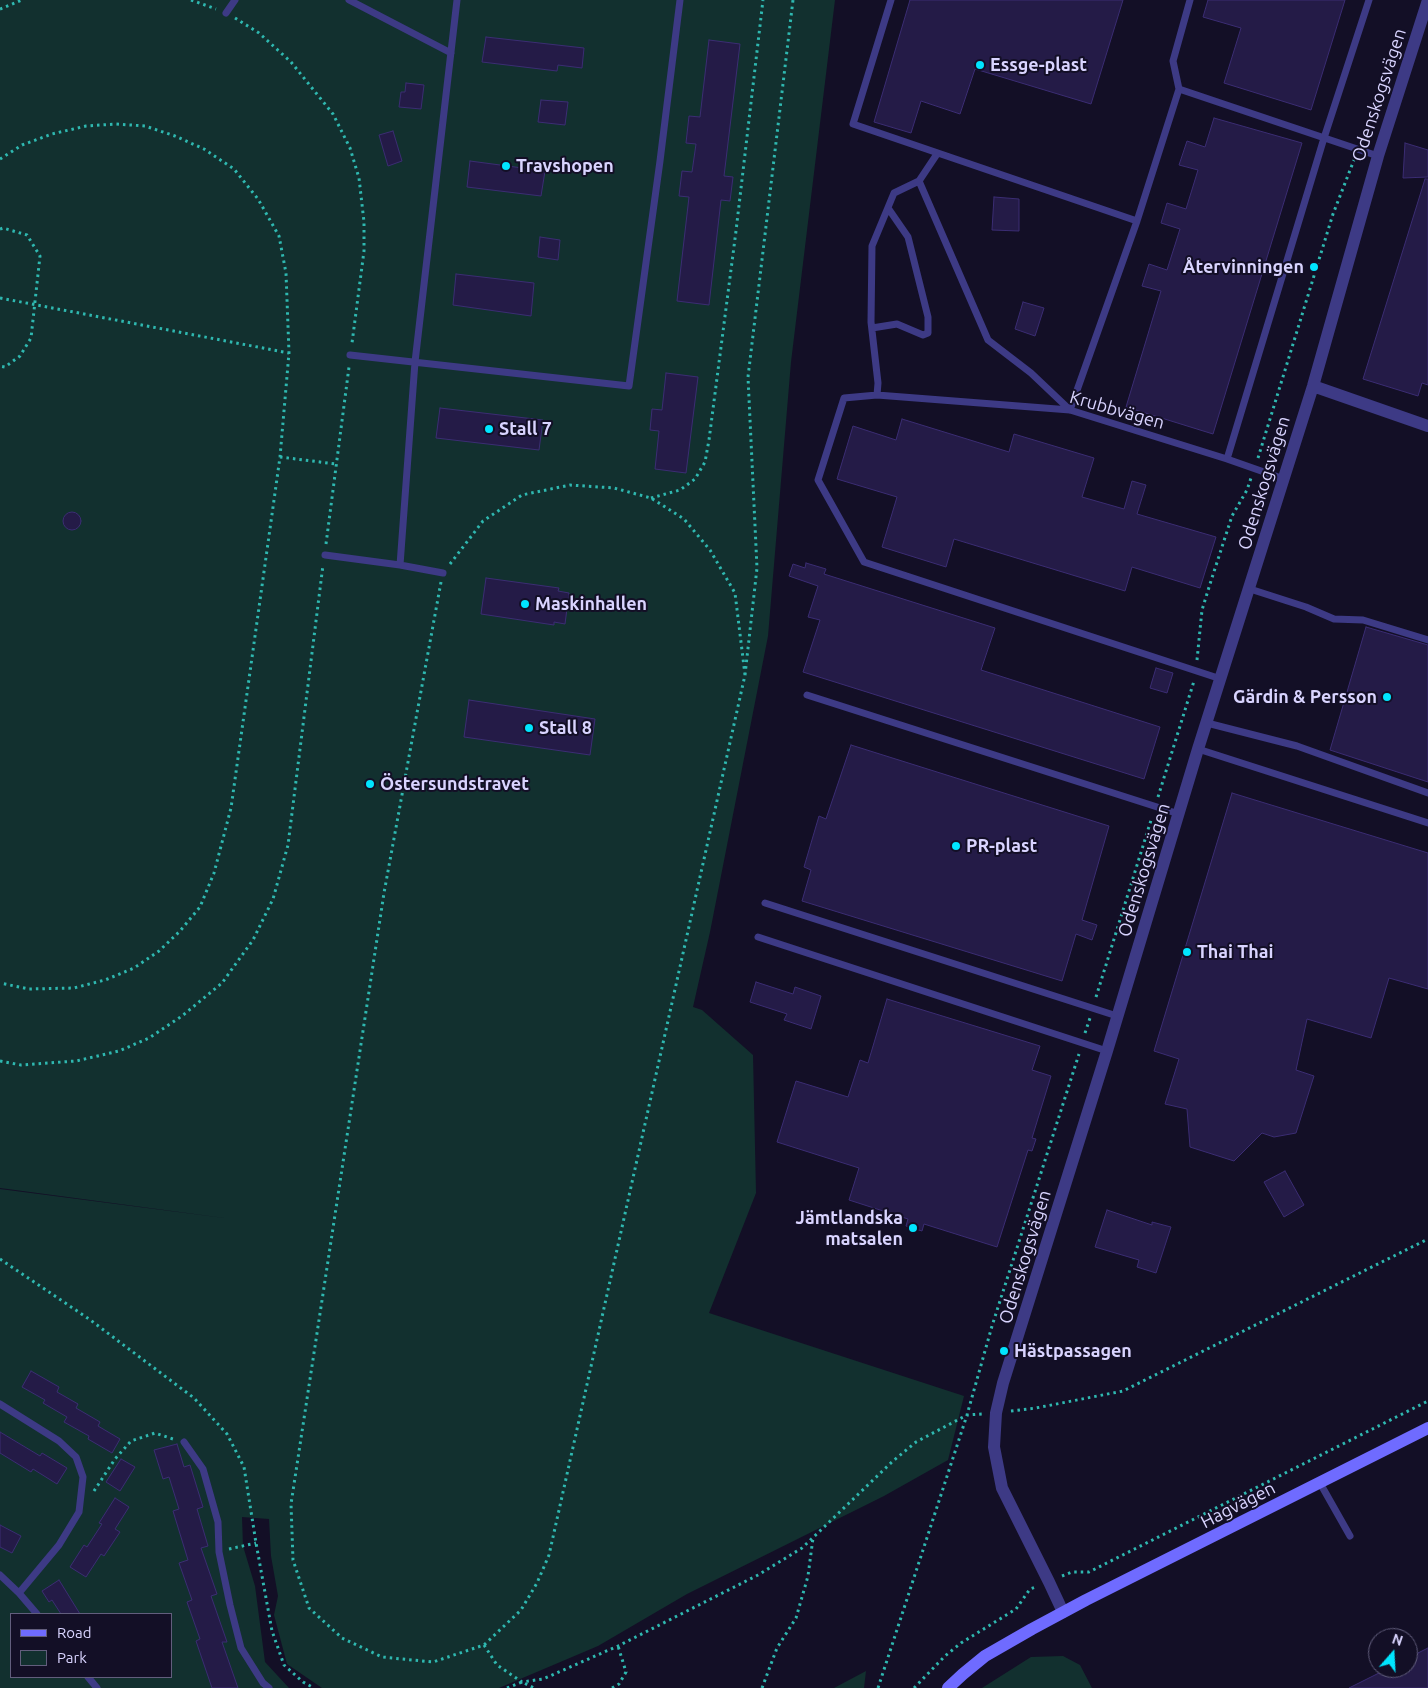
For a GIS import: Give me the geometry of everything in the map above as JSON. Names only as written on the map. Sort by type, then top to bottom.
[{"type":"street","name":"Odenskogsvägen","points":[[1063,1612],[1002,1488],[994,1447],[996,1413],[1003,1383],[1107,1051],[1198,749],[1313,386],[1378,156],[1428,0]]},
{"type":"street","points":[[1313,386],[1428,426]]},
{"type":"street","name":"Hagvägen","points":[[1063,1612],[1428,1428]]},
{"type":"street","points":[[948,1688],[985,1656],[1063,1612]]},
{"type":"lane","points":[[226,13],[235,0]]},
{"type":"lane","points":[[350,0],[450,53]]},
{"type":"lane","points":[[400,565],[415,362],[456,0]]},
{"type":"lane","points":[[350,355],[628,386],[660,161],[680,0]]},
{"type":"lane","points":[[891,0],[853,124],[1137,221]]},
{"type":"lane","points":[[919,181],[988,340],[1031,373],[1070,410],[1137,221],[1179,89],[1173,61],[1190,0]]},
{"type":"lane","points":[[1227,458],[1324,138],[1369,0]]},
{"type":"lane","points":[[1179,89],[1378,156]]},
{"type":"lane","points":[[877,394],[878,383],[872,328],[872,246],[894,193],[919,181],[937,154]]},
{"type":"lane","points":[[872,328],[897,324],[923,335],[928,332],[928,317],[908,237],[888,208]]},
{"type":"lane","name":"Krubbvägen","points":[[1196,671],[864,562],[818,480],[844,398],[877,394],[1070,410],[1227,458],[1284,479]]},
{"type":"lane","points":[[325,555],[443,573]]},
{"type":"lane","points":[[1250,589],[1306,606],[1334,619],[1363,620],[1428,640]]},
{"type":"lane","points":[[1196,671],[1220,678]]},
{"type":"lane","points":[[807,695],[1179,814]]},
{"type":"lane","points":[[1207,723],[1297,746],[1428,793]]},
{"type":"lane","points":[[1198,749],[1428,823]]},
{"type":"lane","points":[[764,903],[1117,1016]]},
{"type":"lane","points":[[758,937],[1107,1051]]},
{"type":"lane","points":[[0,1404],[59,1441],[76,1457],[83,1476],[79,1512],[59,1545],[19,1592]]},
{"type":"lane","points":[[184,1442],[203,1469],[218,1522],[219,1552],[241,1648],[264,1683],[270,1688]]},
{"type":"lane","points":[[1320,1483],[1350,1536]]},
{"type":"lane","points":[[0,1575],[19,1592],[36,1613]]},
{"type":"lane","points":[[89,1678],[97,1688]]},
{"type":"path","points":[[0,9],[22,0]]},
{"type":"path","points":[[0,1061],[21,1065],[76,1061],[119,1052],[149,1038],[182,1016],[222,984],[252,940],[273,899],[288,845],[364,251],[364,222],[359,178],[350,148],[334,114],[291,62],[259,33],[226,13],[191,0]]},
{"type":"path","points":[[651,498],[680,490],[694,479],[705,462],[736,231],[763,0]]},
{"type":"path","points":[[745,675],[734,593],[710,550],[684,519],[651,498],[614,488],[570,485],[522,495],[483,521],[443,573],[384,893],[291,1504],[293,1560],[309,1608],[342,1638],[382,1657],[433,1662],[484,1644],[521,1610],[537,1583],[549,1554],[745,675],[757,568],[748,377],[793,0]]},
{"type":"path","points":[[878,1688],[967,1415],[992,1326],[1189,699],[1196,671],[1202,610],[1210,584],[1232,516],[1247,490],[1255,468],[1333,214],[1380,96]]},
{"type":"path","points":[[0,159],[22,145],[52,134],[86,126],[116,124],[145,126],[175,136],[204,149],[234,169],[258,199],[279,236],[286,273],[289,353],[280,457],[231,808],[214,873],[200,907],[180,931],[159,951],[134,968],[105,980],[74,988],[29,990],[0,983]]},
{"type":"path","points":[[0,229],[3,228],[27,235],[40,256],[31,338],[20,356],[5,367],[0,366]]},
{"type":"path","points":[[0,298],[289,353]]},
{"type":"path","points":[[280,457],[336,464]]},
{"type":"path","points":[[507,1688],[522,1682],[543,1679],[618,1646],[758,1574],[802,1548],[893,1461],[916,1442],[967,1415],[1036,1408],[1123,1390],[1428,1239]]},
{"type":"path","points":[[914,1688],[945,1656],[961,1643],[1016,1609],[1030,1589],[1072,1572],[1089,1572],[1428,1401]]},
{"type":"path","points":[[79,1512],[115,1459],[131,1441],[155,1433],[184,1442]]},
{"type":"path","points":[[762,1688],[777,1648],[796,1618],[808,1576],[813,1538]]},
{"type":"path","points":[[219,1552],[256,1543]]},
{"type":"path","points":[[484,1644],[497,1666],[534,1688]]},
{"type":"path","points":[[612,1688],[619,1684],[626,1672],[618,1646]]},
{"type":"green space","name":"Östersundstravet","points":[[0,0],[835,0],[791,362],[768,636],[710,932],[693,1007],[702,1010],[753,1055],[756,1193],[709,1313],[964,1396],[948,1460],[884,1496],[687,1594],[598,1646],[499,1688],[322,1688],[287,1664],[274,1615],[278,1596],[271,1556],[269,1519],[242,1517],[243,1546],[255,1586],[265,1662],[289,1688],[0,1688],[0,1189],[232,1219],[0,1188]]},
{"type":"green space","points":[[1063,1656],[1080,1665],[1092,1688],[982,1688],[1031,1657]]},
{"type":"green space","points":[[866,1671],[864,1688],[834,1688]]},
{"type":"building","points":[[910,0],[1123,0],[1091,104],[975,69],[960,114],[921,101],[911,133],[874,122]]},
{"type":"building","points":[[1208,0],[1345,0],[1311,110],[1224,83],[1241,28],[1203,17]]},
{"type":"building","points":[[486,37],[584,48],[582,68],[558,65],[557,71],[482,62]]},
{"type":"building","points":[[709,40],[740,44],[724,176],[733,177],[730,201],[721,200],[709,305],[677,301],[689,197],[679,196],[682,171],[692,172],[696,144],[686,143],[689,116],[700,117]]},
{"type":"building","points":[[406,83],[424,85],[421,109],[399,107],[401,92],[405,92]]},
{"type":"building","points":[[541,100],[568,102],[565,125],[538,122]]},
{"type":"building","points":[[1214,118],[1302,143],[1213,434],[1126,407],[1161,291],[1142,286],[1149,264],[1167,270],[1180,229],[1161,223],[1167,203],[1186,209],[1198,170],[1179,165],[1187,141],[1205,147]]},
{"type":"building","points":[[393,131],[402,161],[388,166],[379,135]]},
{"type":"building","points":[[1405,143],[1428,150],[1428,177],[1403,178]]},
{"type":"building","points":[[470,161],[545,171],[541,196],[467,187]]},
{"type":"building","points":[[1425,179],[1428,179],[1428,385],[1422,383],[1418,396],[1363,379]]},
{"type":"building","points":[[994,197],[1019,199],[1019,231],[992,230]]},
{"type":"building","points":[[540,237],[560,240],[558,260],[538,257]]},
{"type":"building","points":[[456,274],[534,283],[531,316],[453,305]]},
{"type":"building","points":[[1023,302],[1044,308],[1035,336],[1015,329]]},
{"type":"building","points":[[666,373],[698,377],[686,473],[655,469],[659,431],[650,430],[652,409],[662,410]]},
{"type":"building","name":"Stall 7","points":[[440,408],[543,420],[539,450],[436,438]]},
{"type":"building","points":[[902,419],[1009,452],[1014,434],[1094,458],[1082,497],[1124,509],[1132,481],[1146,485],[1137,514],[1216,537],[1200,588],[1132,567],[1125,591],[954,539],[946,567],[882,547],[897,497],[837,479],[853,426],[896,440]]},
{"type":"building","points":[[72,512],[78,515],[81,521],[78,527],[72,530],[66,527],[63,521],[66,515]]},
{"type":"building","points":[[806,563],[826,569],[824,574],[995,628],[981,670],[1160,727],[1144,779],[803,672],[820,620],[808,617],[818,586],[789,576],[793,564],[805,568]]},
{"type":"building","name":"Maskinhallen","points":[[486,578],[559,588],[558,591],[569,593],[565,624],[554,622],[554,625],[481,614]]},
{"type":"building","name":"Gärdin & Persson","points":[[1366,627],[1428,645],[1428,782],[1330,750]]},
{"type":"building","points":[[1156,668],[1173,673],[1167,693],[1150,688]]},
{"type":"building","name":"Stall 8","points":[[469,700],[595,719],[590,755],[464,737]]},
{"type":"building","name":"PR-plast","points":[[851,745],[1109,826],[1082,920],[1097,925],[1092,940],[1076,934],[1062,981],[802,901],[811,870],[804,867],[819,816],[826,819]]},
{"type":"building","points":[[1232,793],[1428,853],[1428,989],[1389,978],[1371,1038],[1307,1019],[1296,1070],[1314,1076],[1296,1133],[1274,1137],[1262,1133],[1234,1161],[1190,1147],[1187,1109],[1165,1104],[1179,1059],[1154,1051]]},
{"type":"building","points":[[756,982],[793,994],[795,987],[821,996],[811,1029],[784,1020],[787,1014],[750,1002]]},
{"type":"building","points":[[887,999],[1040,1046],[1032,1070],[1051,1076],[1032,1138],[1036,1139],[1032,1151],[1028,1150],[997,1247],[924,1224],[922,1231],[906,1226],[908,1219],[849,1200],[859,1168],[777,1142],[796,1081],[848,1097],[860,1060],[868,1063]]},
{"type":"building","points":[[1285,1171],[1304,1205],[1284,1217],[1264,1182]]},
{"type":"building","points":[[1107,1210],[1152,1225],[1152,1222],[1171,1227],[1156,1273],[1137,1267],[1139,1260],[1095,1247]]},
{"type":"building","points":[[31,1371],[59,1387],[57,1392],[78,1404],[76,1408],[100,1422],[98,1426],[120,1439],[112,1453],[88,1439],[89,1436],[64,1422],[67,1417],[43,1403],[45,1400],[22,1387]]},
{"type":"building","points":[[0,1432],[40,1456],[42,1453],[67,1468],[57,1484],[33,1469],[31,1472],[0,1453]]},
{"type":"building","points":[[177,1444],[184,1467],[190,1465],[203,1507],[197,1509],[208,1546],[201,1548],[217,1594],[211,1596],[227,1642],[222,1642],[238,1688],[212,1688],[196,1641],[200,1639],[187,1602],[192,1600],[179,1563],[188,1560],[173,1511],[179,1509],[169,1477],[163,1479],[154,1450]]},
{"type":"building","points":[[121,1459],[135,1467],[120,1491],[106,1482]]},
{"type":"building","points":[[115,1498],[129,1507],[115,1529],[120,1532],[104,1556],[101,1554],[86,1577],[70,1567],[84,1545],[87,1547],[102,1524],[99,1523]]},
{"type":"building","points":[[0,1525],[21,1536],[12,1553],[0,1547]]},
{"type":"building","points":[[59,1580],[79,1613],[60,1613],[52,1600],[49,1602],[42,1591]]},
{"type":"building","points":[[1428,1648],[1428,1688],[1349,1688],[1369,1678],[1418,1678],[1418,1653]]},
{"type":"place","name":"Essge-plast","points":[[980,65]]},
{"type":"place","name":"Travshopen","points":[[506,166]]},
{"type":"place","name":"Återvinningen","points":[[1314,267]]},
{"type":"place","name":"Stall 7","points":[[489,429]]},
{"type":"place","name":"Maskinhallen","points":[[525,604]]},
{"type":"place","name":"Gärdin & Persson","points":[[1387,697]]},
{"type":"place","name":"Stall 8","points":[[529,728]]},
{"type":"place","name":"Östersundstravet","points":[[370,784]]},
{"type":"place","name":"PR-plast","points":[[956,846]]},
{"type":"place","name":"Thai Thai","points":[[1187,952]]},
{"type":"place","name":"Jämtlandska matsalen","points":[[913,1228]]},
{"type":"place","name":"Hästpassagen","points":[[1004,1351]]}]
